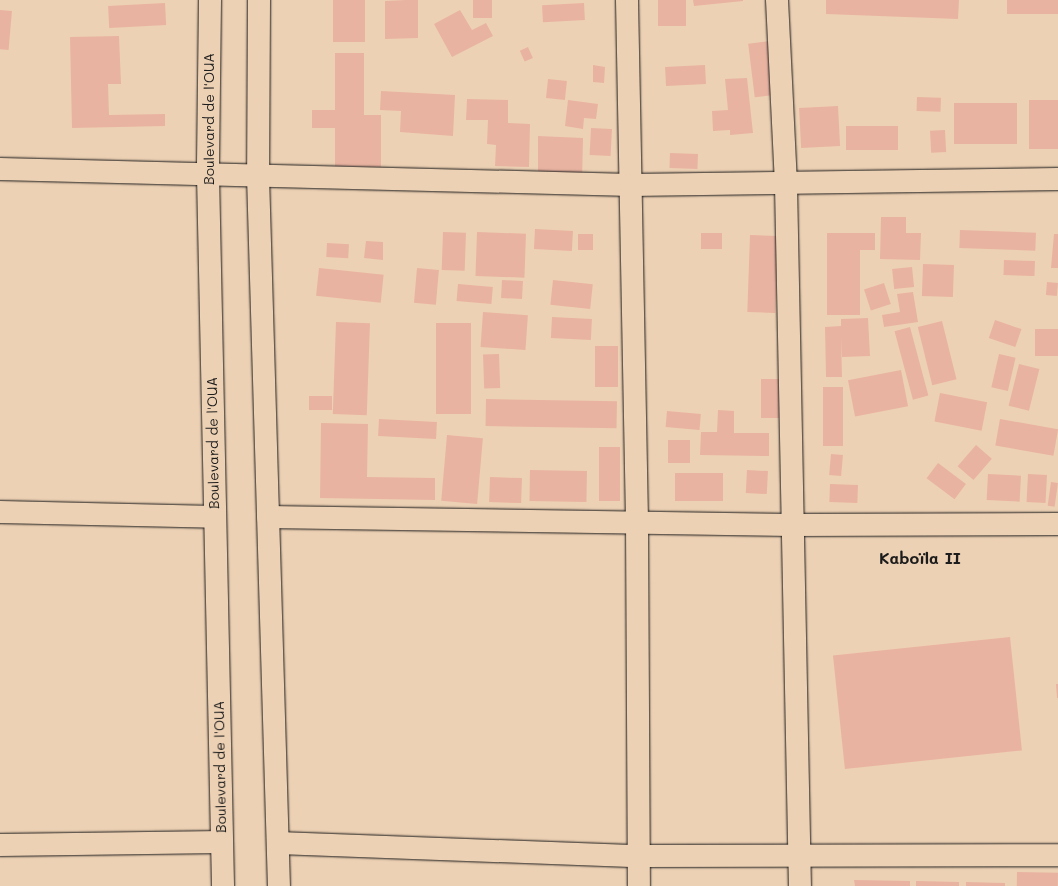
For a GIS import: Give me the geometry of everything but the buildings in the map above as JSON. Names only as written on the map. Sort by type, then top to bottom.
[{"type":"street","name":"Boulevard de l'OUA","points":[[210,0],[208,175],[223,886]]},
{"type":"street","points":[[259,0],[258,176],[278,843],[278,886]]},
{"type":"street","points":[[627,0],[637,520],[638,886]]},
{"type":"street","points":[[777,0],[786,185],[790,525],[800,886]]},
{"type":"street","points":[[0,169],[631,185],[786,185],[1058,179]]},
{"type":"street","points":[[0,512],[215,517]]},
{"type":"street","points":[[268,517],[637,520],[790,525],[1058,524]]},
{"type":"street","points":[[0,845],[222,842]]},
{"type":"street","points":[[278,843],[638,856],[798,854],[1058,855]]},
{"type":"district","name":"Kaboïla II","points":[[920,558]]}]
